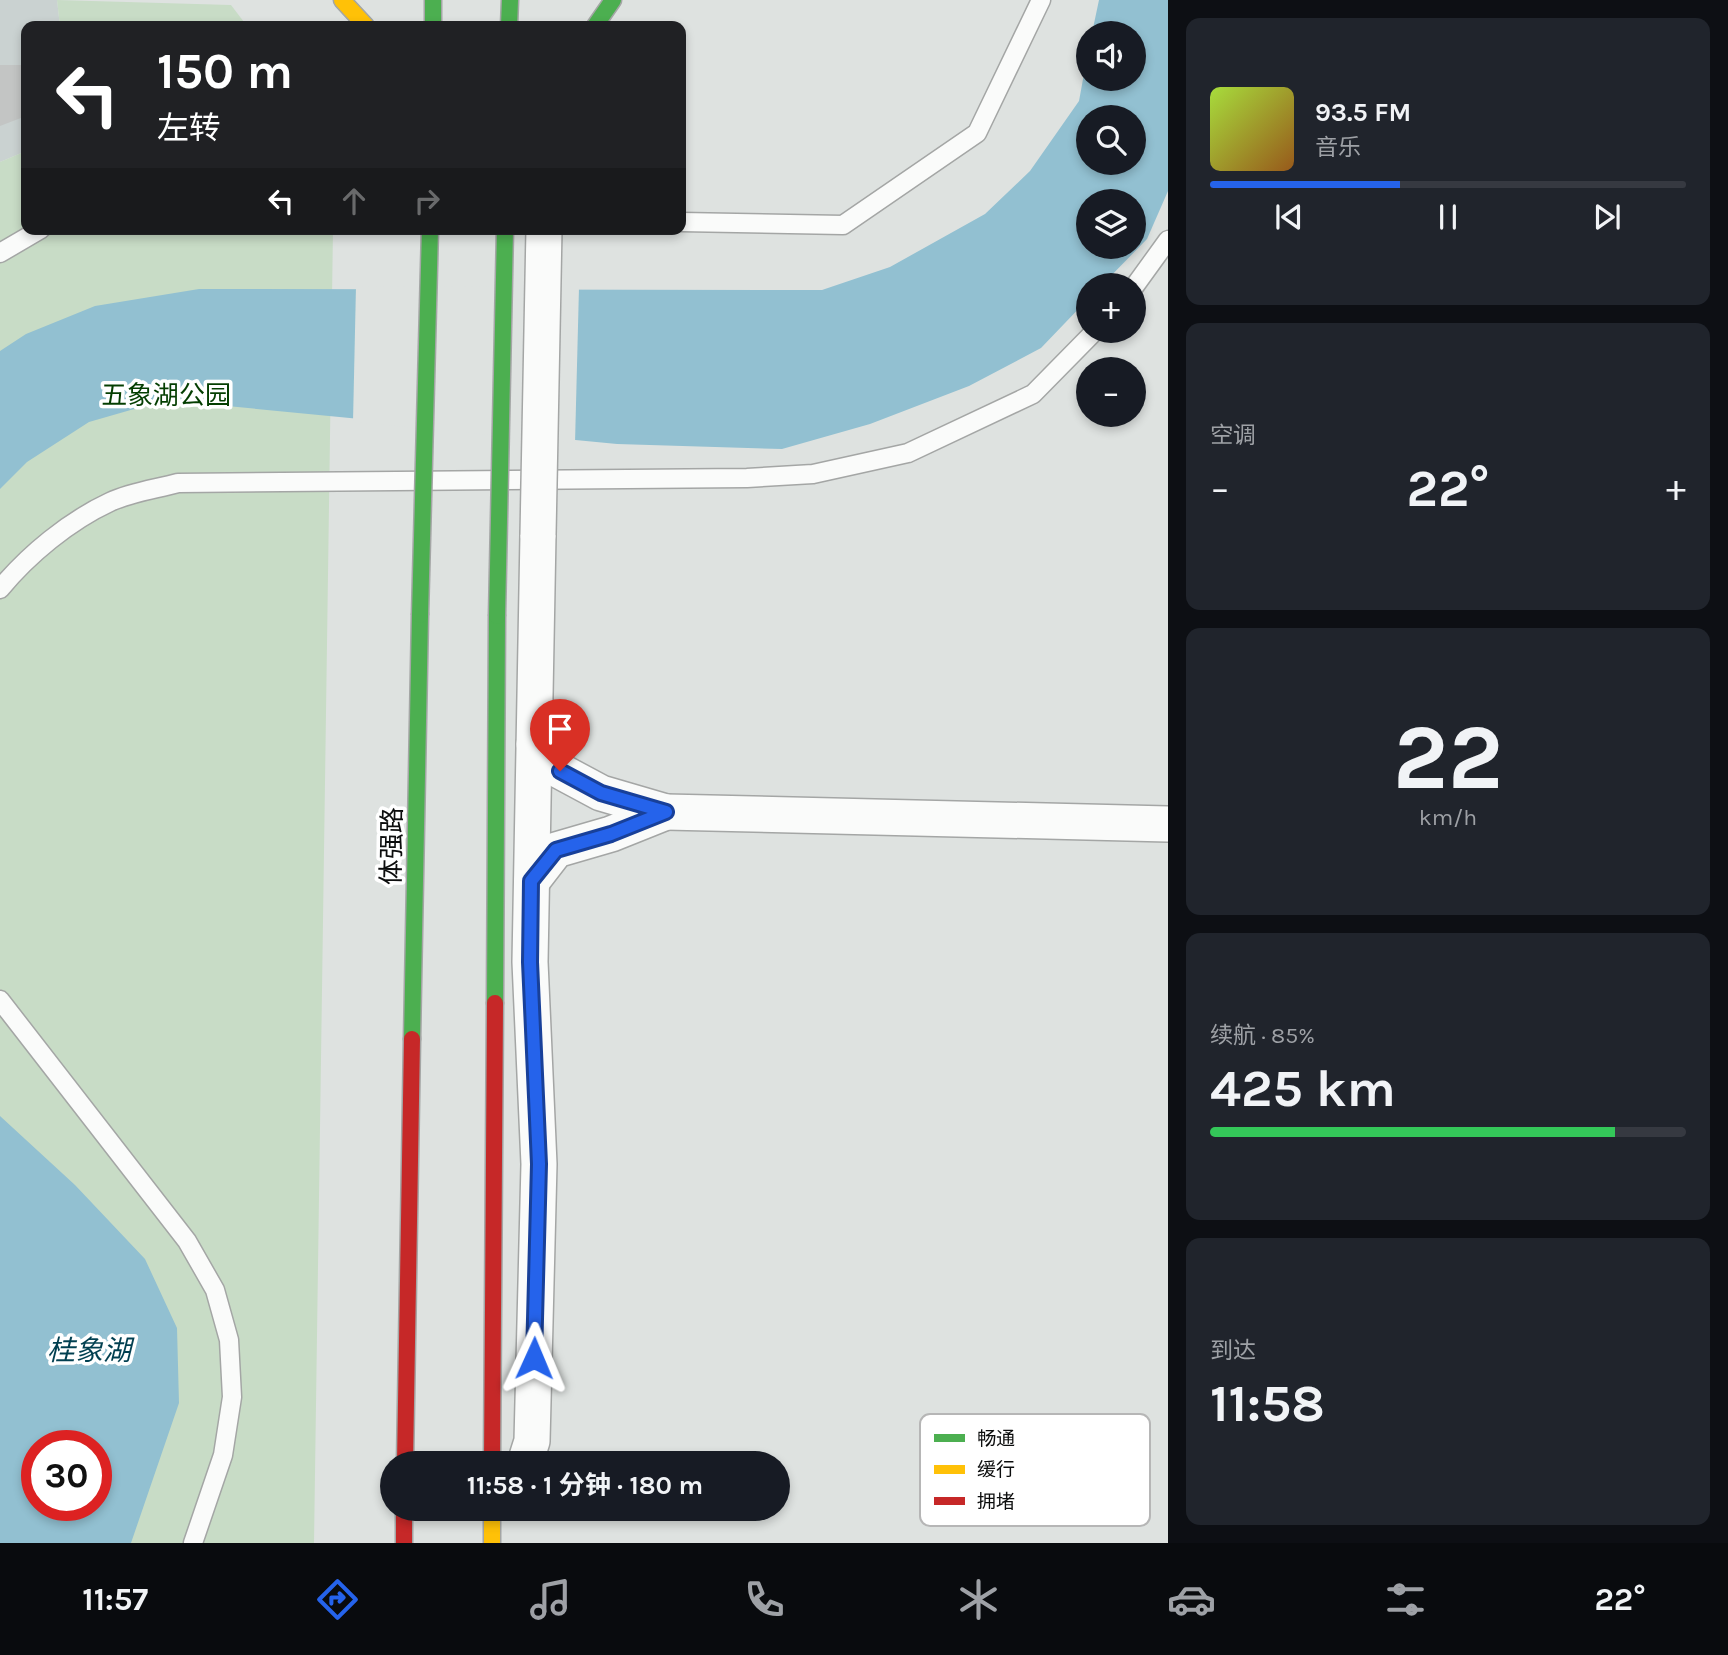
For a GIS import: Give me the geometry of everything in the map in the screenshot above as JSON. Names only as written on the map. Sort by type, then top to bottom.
[{"type":"main road","points":[[342,0],[361,21]]},
{"type":"main road","points":[[433,0],[433,21]]},
{"type":"main road","points":[[509,21],[510,0]]},
{"type":"main road","points":[[598,21],[613,0]]},
{"type":"main road","name":"体强路","points":[[405,1451],[420,615],[430,235]]},
{"type":"main road","points":[[492,1451],[497,616],[505,235]]},
{"type":"main road","points":[[404,1521],[404,1543]]},
{"type":"main road","points":[[492,1521],[492,1543]]},
{"type":"street","points":[[529,1451],[532,1441],[539,1164],[530,962],[544,235]]},
{"type":"street","points":[[534,744],[560,771],[601,793],[666,812],[1168,824]]},
{"type":"street","points":[[531,881],[556,850],[611,834],[666,812]]},
{"type":"street","points":[[502,1543],[508,1521]]},
{"type":"lane","points":[[686,222],[843,225],[977,133],[1041,0]]},
{"type":"lane","points":[[0,253],[31,235]]},
{"type":"lane","points":[[1144,273],[1168,240]]},
{"type":"lane","points":[[0,589],[38,551],[82,518],[111,501],[178,483],[747,478],[814,474],[908,453],[1033,394],[1083,343]]},
{"type":"lane","points":[[0,999],[187,1241],[215,1290],[229,1340],[232,1397],[223,1455],[192,1543]]},
{"type":"shaded area","points":[[0,0],[57,0],[59,21],[21,21],[21,153],[0,162]]},
{"type":"green space","points":[[57,0],[231,5],[243,21],[59,21]]},
{"type":"green space","name":"五象湖公园","points":[[21,153],[21,235],[333,235],[314,1543],[0,1543],[0,162]]},
{"type":"water","points":[[1099,0],[1168,0],[1168,191],[1147,239],[1146,189],[1076,189],[1076,259],[1127,259],[1114,273],[1076,273],[1076,312],[1041,348],[969,386],[870,424],[782,449],[617,444],[227,406],[155,403],[89,422],[27,462],[0,489],[0,351],[26,334],[95,306],[199,289],[822,290],[890,267],[985,214],[1030,171],[1076,105],[1076,175],[1146,175],[1146,105],[1076,105],[1081,91],[1146,91],[1146,21],[1095,21]]},
{"type":"water","name":"桂象湖","points":[[0,1116],[75,1185],[145,1259],[177,1328],[179,1403],[131,1543],[0,1543]]},
{"type":"pier","points":[[356,286],[579,287],[575,443],[353,422]]},
{"type":"building","points":[[0,65],[21,65],[21,118],[0,126]]},
{"type":"traffic: fast","points":[[433,0],[433,21]]},
{"type":"traffic: fast","points":[[509,21],[510,0]]},
{"type":"traffic: fast","points":[[598,21],[613,0]]},
{"type":"traffic: fast","points":[[420,615],[430,235]]},
{"type":"traffic: fast","points":[[497,616],[505,235]]},
{"type":"traffic: fast","points":[[412,1039],[420,615]]},
{"type":"traffic: fast","points":[[495,1003],[497,616]]},
{"type":"traffic: slow","points":[[342,0],[361,21]]},
{"type":"traffic: slow","points":[[492,1521],[492,1543]]},
{"type":"traffic: jam","points":[[492,1451],[495,1003]]},
{"type":"traffic: jam","points":[[405,1451],[412,1039]]},
{"type":"traffic: jam","points":[[404,1521],[404,1543]]},
{"type":"route","points":[[534,1358],[539,1164],[530,962],[531,881],[556,850],[611,834],[666,812],[601,793],[560,771]]}]
